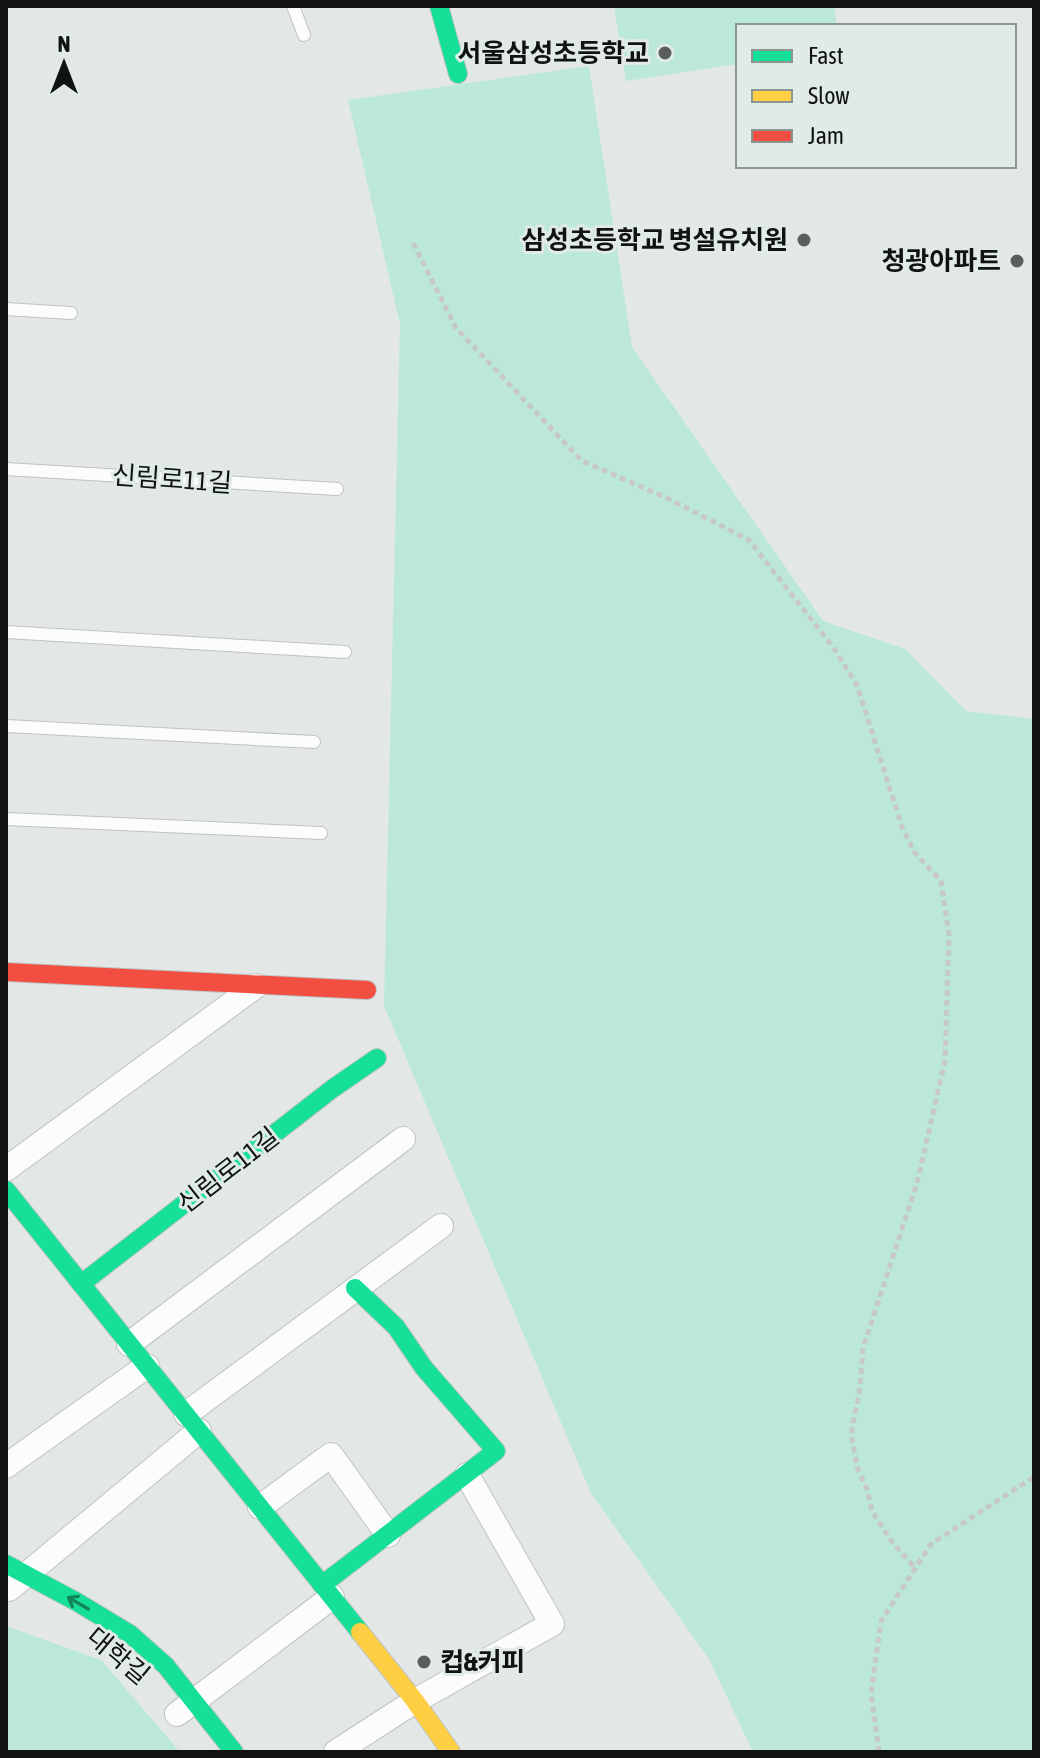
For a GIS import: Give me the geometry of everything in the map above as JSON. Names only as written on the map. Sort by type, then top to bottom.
[{"type":"street","points":[[439,6],[458,74]]},
{"type":"street","points":[[6,972],[367,990]]},
{"type":"street","points":[[6,1169],[256,986]]},
{"type":"street","name":"신림로11길","points":[[81,1284],[332,1089],[377,1058]]},
{"type":"street","points":[[129,1344],[403,1139]]},
{"type":"street","points":[[6,1190],[415,1701],[451,1752]]},
{"type":"street","points":[[14,1582],[192,1422],[355,1288],[441,1226]]},
{"type":"street","points":[[181,1711],[327,1591],[388,1535],[496,1451],[424,1368],[396,1327],[355,1288]]},
{"type":"street","points":[[6,1466],[147,1366]]},
{"type":"street","points":[[260,1507],[331,1455],[388,1535]]},
{"type":"street","points":[[336,1752],[415,1701],[552,1624],[467,1475]]},
{"type":"street","points":[[14,1582],[77,1602],[130,1634],[166,1666],[181,1711],[234,1752]]},
{"type":"street","name":"대학길","points":[[58,1612],[83,1627]]},
{"type":"lane","points":[[293,6],[304,35]]},
{"type":"lane","points":[[6,309],[71,313]]},
{"type":"lane","name":"신림로11길","points":[[6,469],[337,489]]},
{"type":"lane","points":[[6,632],[345,652]]},
{"type":"lane","points":[[6,726],[314,742]]},
{"type":"lane","points":[[6,819],[321,833]]},
{"type":"path","points":[[413,243],[456,328],[582,461],[669,499],[749,540],[833,647],[857,685],[902,827],[915,853],[941,881],[949,935],[945,1061],[917,1183],[863,1348],[860,1388],[851,1434],[858,1470],[872,1511],[892,1542],[915,1568]]},
{"type":"path","points":[[879,1752],[871,1694],[881,1621],[931,1544],[1034,1477]]},
{"type":"green space","points":[[614,6],[834,6],[837,24],[736,24],[736,64],[626,81]]},
{"type":"green space","points":[[589,66],[632,347],[823,621],[905,649],[966,711],[1034,719],[1034,1752],[753,1752],[709,1659],[591,1493],[384,1006],[400,324],[348,100]]},
{"type":"green space","points":[[6,1626],[101,1660],[180,1752],[6,1752]]},
{"type":"traffic: fast","points":[[439,6],[458,74]]},
{"type":"traffic: fast","points":[[81,1284],[332,1089],[377,1058]]},
{"type":"traffic: fast","points":[[6,1190],[360,1632]]},
{"type":"traffic: fast","points":[[322,1585],[496,1451],[424,1368],[396,1327],[355,1288]]},
{"type":"traffic: fast","points":[[6,1564],[130,1634],[166,1666],[234,1752]]},
{"type":"traffic: slow","points":[[360,1632],[451,1752]]},
{"type":"traffic: jam","points":[[6,972],[367,990]]},
{"type":"place","name":"서울삼성초등학교","points":[[665,53]]},
{"type":"place","name":"삼성초등학교 병설유치원","points":[[804,240]]},
{"type":"place","name":"청광아파트","points":[[1017,261]]},
{"type":"place","name":"컵&커피","points":[[424,1662]]}]
